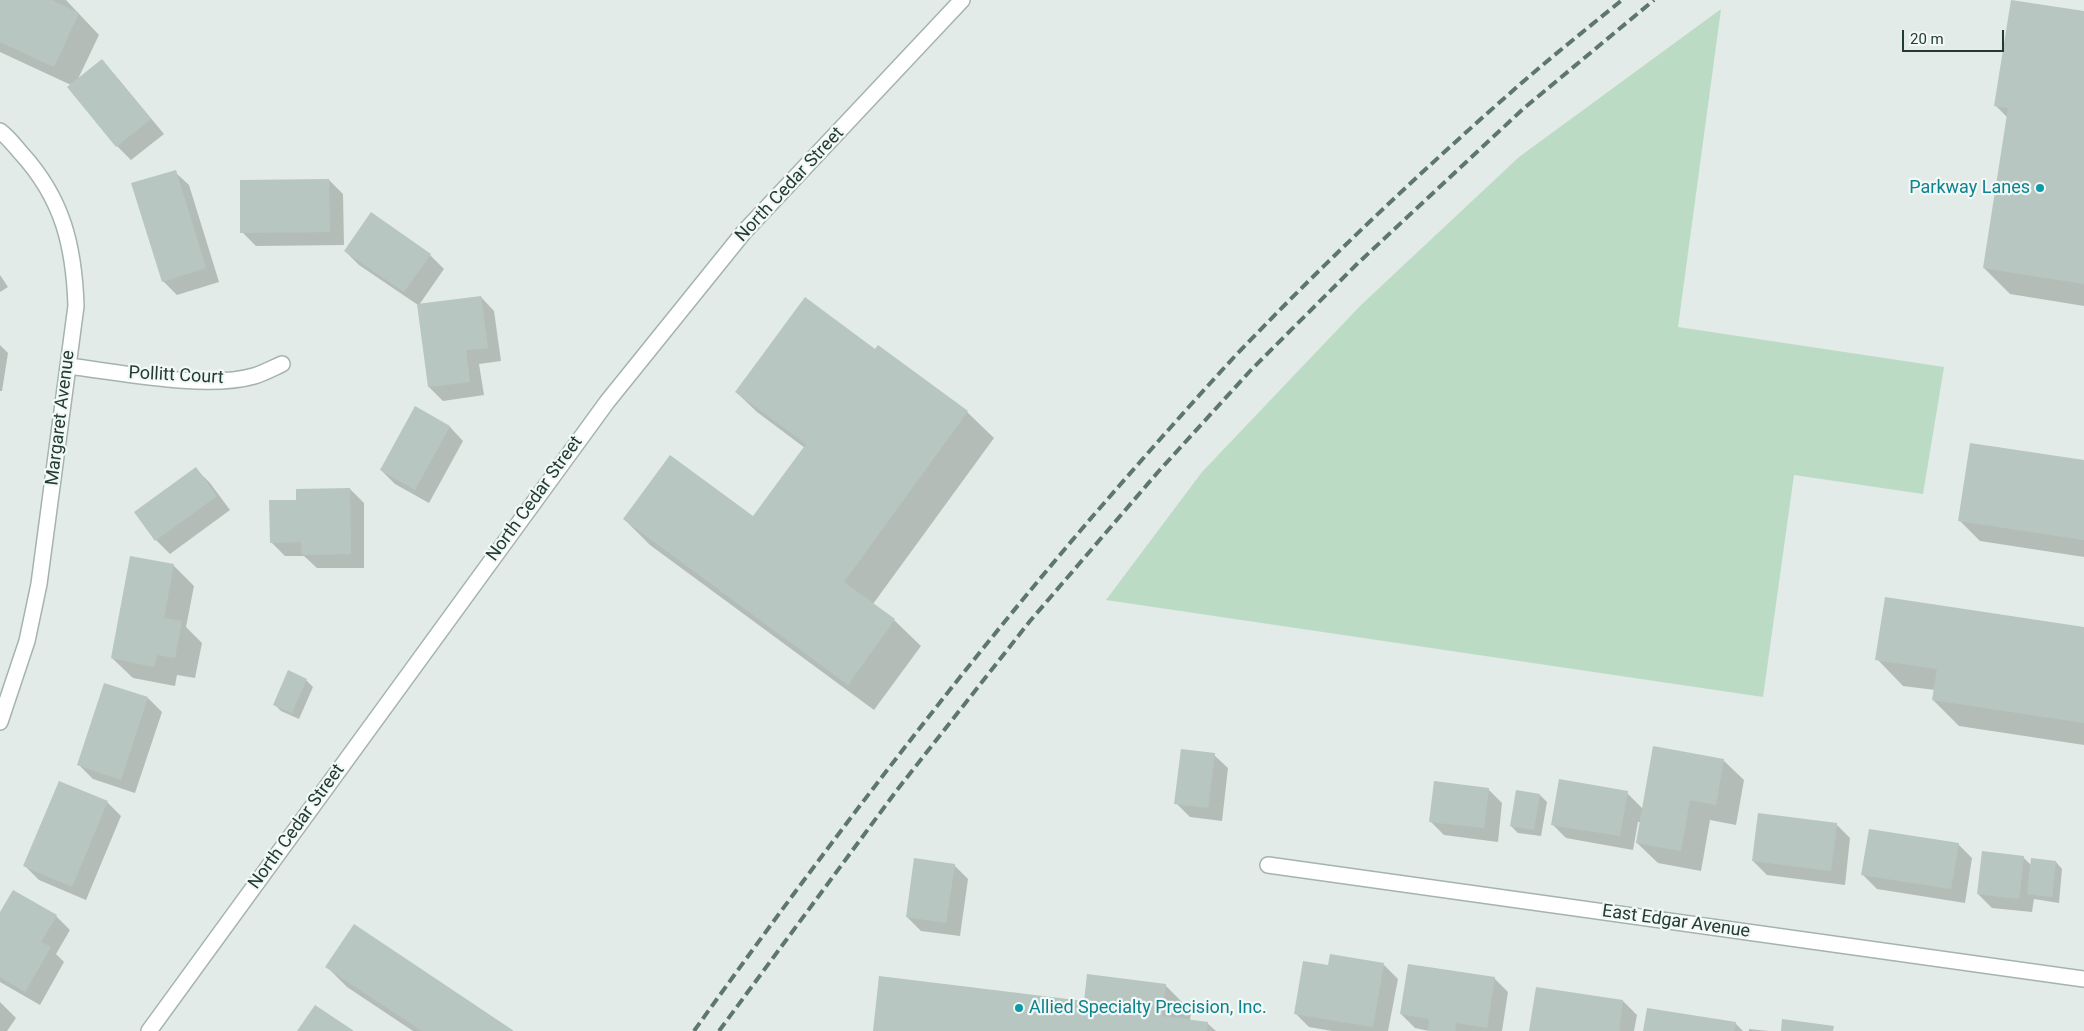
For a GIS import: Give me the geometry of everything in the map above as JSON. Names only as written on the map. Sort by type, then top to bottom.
[{"type":"street","name":"North Cedar Street","points":[[148,1031],[607,402],[744,232],[962,0]]},
{"type":"street","name":"Margaret Avenue","points":[[0,131],[36,170],[53,198],[70,242],[75,274],[76,306],[40,584],[27,641],[0,722]]},
{"type":"street","name":"Pollitt Court","points":[[68,366],[168,378],[219,381],[254,376],[282,364]]},
{"type":"street","name":"East Edgar Avenue","points":[[1268,865],[2084,980]]},
{"type":"green space","points":[[1721,9],[1678,327],[1944,367],[1923,494],[1794,475],[1763,697],[1106,600],[1202,472],[1360,306],[1519,157]]},
{"type":"building","points":[[0,0],[53,0],[79,13],[54,67],[0,42]]},
{"type":"building","name":"Parkway Lanes","points":[[2011,0],[2084,11],[2084,284],[1983,268],[2008,108],[1994,106]]},
{"type":"building","points":[[102,59],[151,119],[116,147],[67,87]]},
{"type":"building","points":[[176,170],[206,268],[162,282],[131,183]]},
{"type":"building","points":[[329,179],[330,232],[240,233],[240,180]]},
{"type":"building","points":[[371,212],[431,254],[404,292],[344,251]]},
{"type":"building","points":[[481,296],[488,348],[466,350],[470,382],[428,387],[417,304]]},
{"type":"building","points":[[805,297],[875,349],[878,345],[968,411],[844,582],[895,619],[848,685],[623,519],[670,455],[753,516],[806,444],[735,392]]},
{"type":"building","points":[[415,406],[450,426],[415,490],[380,470]]},
{"type":"building","points":[[1970,443],[2084,460],[2084,540],[1958,521]]},
{"type":"building","points":[[196,467],[217,496],[155,541],[134,512]]},
{"type":"building","points":[[350,488],[351,554],[302,555],[301,542],[270,543],[269,500],[296,500],[296,489]]},
{"type":"building","points":[[130,556],[174,564],[164,618],[182,621],[175,658],[157,655],[154,667],[111,658]]},
{"type":"building","points":[[1885,597],[2084,627],[2084,723],[1932,700],[1937,669],[1875,660]]},
{"type":"building","points":[[288,670],[307,679],[292,713],[273,705]]},
{"type":"building","points":[[104,683],[148,697],[121,780],[77,765]]},
{"type":"building","points":[[1653,746],[1724,759],[1716,805],[1690,800],[1681,851],[1636,843]]},
{"type":"building","points":[[1181,749],[1215,753],[1208,808],[1174,804]]},
{"type":"building","points":[[1559,779],[1628,791],[1620,836],[1551,825]]},
{"type":"building","points":[[59,781],[108,801],[72,887],[23,866]]},
{"type":"building","points":[[1434,781],[1489,788],[1484,828],[1429,822]]},
{"type":"building","points":[[1516,790],[1540,794],[1534,830],[1510,826]]},
{"type":"building","points":[[1758,813],[1837,823],[1831,871],[1752,861]]},
{"type":"building","points":[[1869,829],[1959,843],[1951,889],[1861,875]]},
{"type":"building","points":[[1982,851],[2024,856],[2019,899],[1977,894]]},
{"type":"building","points":[[914,858],[955,864],[946,923],[906,917]]},
{"type":"building","points":[[2031,858],[2056,861],[2052,897],[2027,894]]},
{"type":"building","points":[[13,890],[57,915],[41,942],[51,947],[25,992],[0,977],[0,912]]},
{"type":"building","points":[[354,924],[514,1031],[422,1031],[325,967]]},
{"type":"building","points":[[1330,954],[1384,963],[1373,1027],[1294,1014],[1303,961],[1328,965]]},
{"type":"building","points":[[1408,964],[1495,977],[1487,1028],[1456,1023],[1455,1031],[1428,1031],[1429,1019],[1400,1014]]},
{"type":"building","name":"Allied Specialty Precision, Inc.","points":[[1087,974],[1166,984],[1162,1016],[1208,1022],[1207,1031],[873,1031],[879,976],[1084,1001]]},
{"type":"building","points":[[1536,987],[1623,1000],[1619,1031],[1529,1031]]},
{"type":"building","points":[[315,1005],[354,1031],[297,1031]]},
{"type":"building","points":[[1647,1008],[1736,1022],[1734,1031],[1643,1031]]},
{"type":"building","points":[[1782,1019],[1834,1026],[1833,1031],[1781,1031]]},
{"type":"railway","points":[[694,1031],[838,835],[937,706],[1092,517],[1199,395],[1302,288],[1404,189],[1523,82],[1622,0]]},
{"type":"railway","points":[[719,1031],[897,790],[1030,621],[1158,472],[1251,370],[1357,264],[1523,109],[1654,0]]},
{"type":"place","name":"Parkway Lanes","points":[[2040,188]]},
{"type":"place","name":"Allied Specialty Precision, Inc.","points":[[1019,1008]]}]
